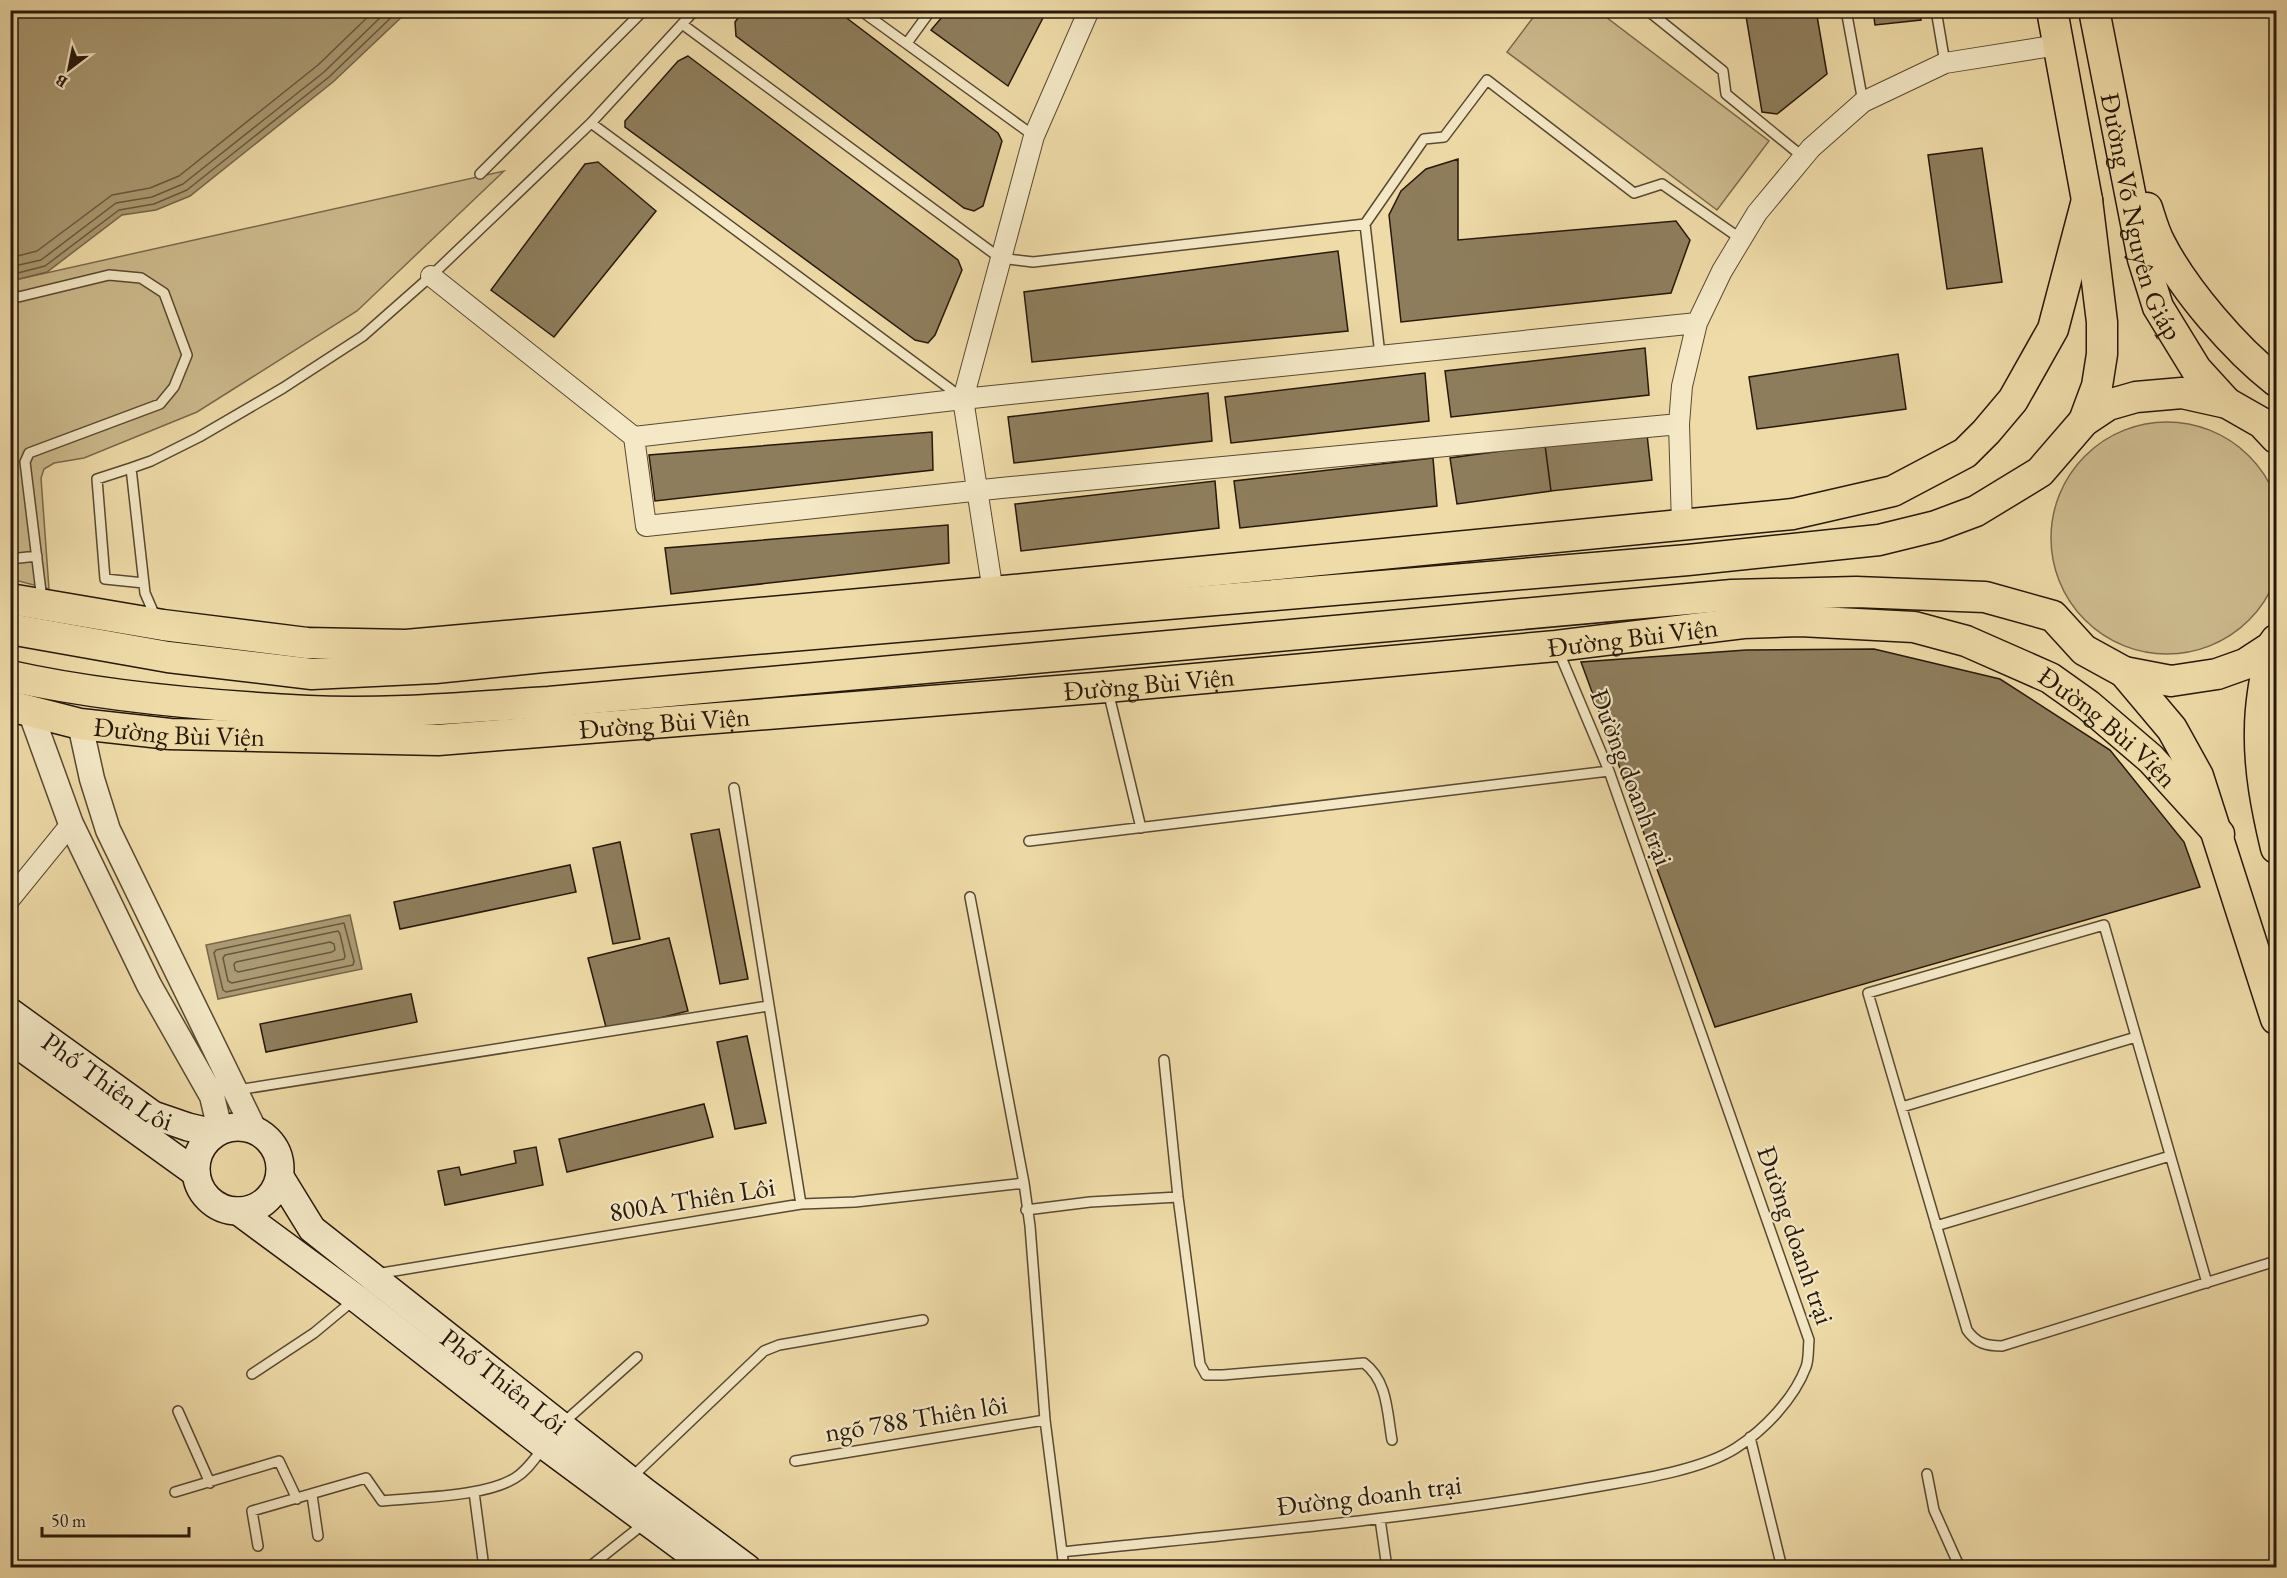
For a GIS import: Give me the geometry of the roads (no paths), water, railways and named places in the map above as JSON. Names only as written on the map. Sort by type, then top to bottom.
[{"type":"main road","name":"Đường Võ Nguyên Giáp","points":[[2052,10],[2087,200],[2102,322],[2102,354],[2097,386],[2084,421]]},
{"type":"main road","name":"Đường Võ Nguyên Giáp","points":[[2094,10],[2143,259],[2158,307],[2196,369],[2227,403]]},
{"type":"main road","points":[[2117,129],[2159,242],[2184,282],[2210,315],[2258,367],[2277,381]]},
{"type":"main road","points":[[10,629],[168,657],[312,674],[435,668],[1793,514],[1893,491],[1965,453],[2013,400],[2053,329],[2087,200]]},
{"type":"main road","points":[[10,599],[163,625],[307,642],[406,645],[1688,560],[1879,540],[1936,526],[1976,511],[2040,472],[2084,421],[2108,405],[2136,397],[2182,393],[2227,403],[2262,423],[2277,438]]},
{"type":"main road","points":[[1682,525],[1688,560]]},
{"type":"main road","name":"Đường Bùi Viện","points":[[10,675],[33,681],[163,700],[309,711],[438,709],[549,702],[1732,595],[1856,592],[1985,597],[2053,616],[2084,650],[2124,672]]},
{"type":"main road","points":[[1732,595],[1743,623]]},
{"type":"main road","name":"Đường Bùi Viện","points":[[20,709],[80,724],[170,734],[438,740],[1107,687],[1556,646],[1743,623],[1800,621],[1914,627],[1966,641],[2050,678],[2120,730],[2151,759],[2219,834]]},
{"type":"main road","points":[[163,625],[168,657]]},
{"type":"main road","points":[[2124,672],[2171,681],[2217,674],[2245,664],[2274,643]]},
{"type":"main road","points":[[2274,643],[2263,690],[2259,731],[2265,803],[2277,848]]},
{"type":"main road","points":[[543,657],[549,702]]},
{"type":"main road","points":[[2124,672],[2172,729],[2198,776],[2219,834],[2277,1019]]},
{"type":"main road","name":"Phố Thiên Lôi","points":[[10,1012],[145,1123],[195,1173]]},
{"type":"main road","name":"Phố Thiên Lôi","points":[[10,1039],[145,1123],[217,1131]]},
{"type":"main road","points":[[243,1126],[254,1129],[266,1137],[275,1148],[280,1162],[280,1177],[272,1195],[257,1207],[238,1211],[225,1209],[214,1204],[205,1196],[199,1185],[195,1173],[195,1162],[199,1150],[205,1141],[217,1131],[243,1126]]},
{"type":"main road","name":"Phố Thiên Lôi","points":[[280,1177],[312,1229],[363,1287],[545,1446],[710,1568]]},
{"type":"main road","name":"Phố Thiên Lôi","points":[[238,1211],[363,1287],[561,1424],[629,1480],[747,1568]]},
{"type":"street","points":[[995,605],[963,399],[1034,136],[1089,10]]},
{"type":"street","points":[[1682,525],[1679,424],[1682,386],[1697,323],[1722,271],[1757,213],[1803,157],[1863,102],[1945,63],[2058,45]]},
{"type":"street","points":[[431,276],[634,437],[646,526],[976,490],[1679,424]]},
{"type":"street","points":[[634,437],[963,399],[1697,323]]},
{"type":"street","points":[[20,709],[71,824],[149,985],[212,1096],[217,1131]]},
{"type":"street","points":[[80,724],[97,799],[108,830],[254,1129]]},
{"type":"street","points":[[10,899],[71,824]]},
{"type":"lane","points":[[480,174],[644,10]]},
{"type":"lane","points":[[144,583],[105,579],[97,479],[151,461],[199,436],[283,388],[363,336],[431,276],[591,123],[695,10]]},
{"type":"lane","points":[[861,10],[1034,136]]},
{"type":"lane","points":[[907,43],[931,10]]},
{"type":"lane","points":[[1647,10],[1723,71],[1726,94],[1803,157]]},
{"type":"lane","points":[[1846,10],[1863,102]]},
{"type":"lane","points":[[1936,10],[1945,63]]},
{"type":"lane","points":[[682,24],[1000,258],[1033,262],[1365,224]]},
{"type":"lane","points":[[1380,355],[1365,224],[1424,139],[1444,137],[1487,80],[1634,193],[1662,184],[1741,239]]},
{"type":"lane","points":[[591,123],[963,399]]},
{"type":"lane","points":[[10,299],[109,275],[141,278],[164,293],[187,355],[174,387],[160,404],[29,453],[25,462],[43,605]]},
{"type":"lane","points":[[131,468],[144,583],[152,612],[163,625]]},
{"type":"lane","points":[[10,559],[37,556]]},
{"type":"lane","name":"Đường doanh trại","points":[[1062,1552],[1380,1518],[1562,1492],[1654,1476],[1697,1465],[1735,1449],[1766,1424],[1792,1394],[1806,1366],[1809,1340],[1609,771],[1556,646]]},
{"type":"lane","points":[[1107,687],[1141,828]]},
{"type":"lane","points":[[1029,841],[1609,771]]},
{"type":"lane","points":[[734,788],[801,1204]]},
{"type":"lane","name":"ngõ 788 Thiên lôi","points":[[970,897],[1024,1183],[1030,1227],[1045,1420],[1064,1568]]},
{"type":"lane","points":[[2207,1283],[2104,925],[1868,993],[1967,1330],[1974,1340],[1988,1346],[2002,1346],[2207,1283],[2277,1261]]},
{"type":"lane","points":[[234,1091],[768,1006]]},
{"type":"lane","points":[[1902,1107],[2136,1037]]},
{"type":"lane","points":[[1164,1060],[1178,1197],[1200,1364],[1206,1375],[1364,1363],[1374,1370],[1383,1387],[1392,1440]]},
{"type":"lane","points":[[1936,1226],[2170,1156]]},
{"type":"lane","name":"800A Thiên Lôi","points":[[363,1287],[801,1204],[855,1202],[1024,1183]]},
{"type":"lane","points":[[1026,1210],[1090,1202],[1178,1197]]},
{"type":"lane","points":[[252,1374],[314,1333],[363,1287]]},
{"type":"lane","points":[[629,1480],[764,1351],[779,1345],[923,1320]]},
{"type":"lane","points":[[561,1424],[637,1357]]},
{"type":"lane","points":[[178,1411],[210,1483]]},
{"type":"lane","name":"ngõ 788 Thiên lôi","points":[[795,1461],[1045,1420]]},
{"type":"lane","points":[[1750,1437],[1782,1568]]},
{"type":"lane","points":[[258,1545],[252,1511],[366,1478],[382,1501],[474,1491],[501,1485],[517,1478],[545,1446]]},
{"type":"lane","points":[[175,1492],[279,1461],[297,1499]]},
{"type":"lane","points":[[1927,1474],[1934,1510],[1960,1568]]},
{"type":"lane","points":[[474,1491],[484,1568]]},
{"type":"lane","points":[[312,1495],[318,1536]]},
{"type":"lane","points":[[1380,1518],[1387,1568]]},
{"type":"lane","points":[[588,1568],[648,1521]]},
{"type":"water","points":[[10,11],[408,11],[333,82],[190,196],[156,210],[122,215],[47,272],[11,281]]},
{"type":"water","points":[[350,915],[362,969],[218,999],[206,945]]}]
